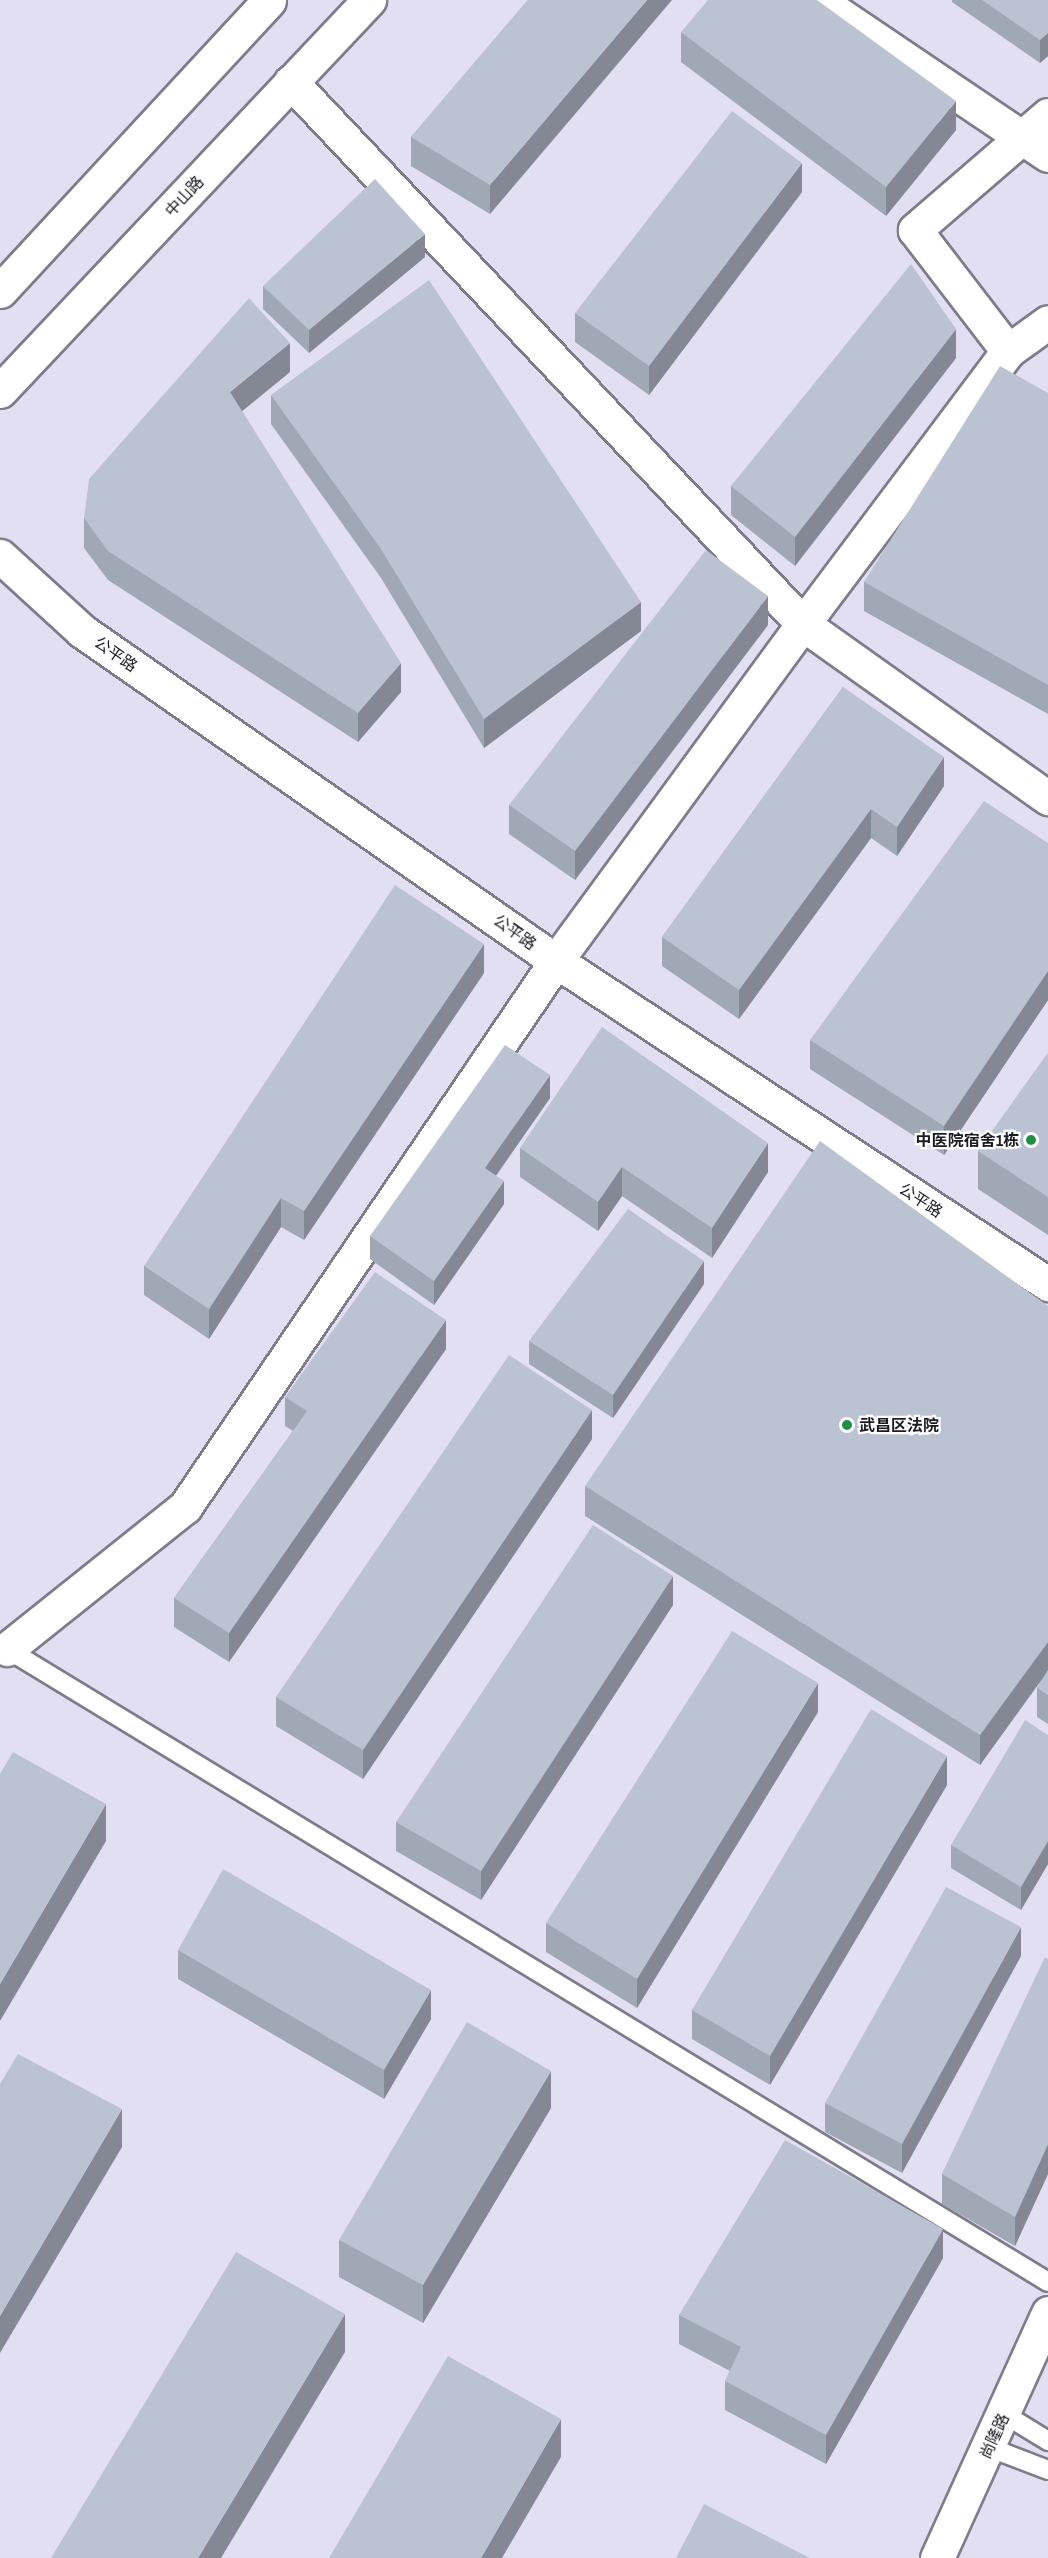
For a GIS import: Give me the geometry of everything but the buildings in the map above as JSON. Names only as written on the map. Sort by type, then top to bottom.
[{"type":"street","points":[[0,291],[269,0]]},
{"type":"street","name":"中山路","points":[[0,391],[369,0]]},
{"type":"street","points":[[818,0],[1035,146]]},
{"type":"street","points":[[291,82],[803,624],[1048,798]]},
{"type":"street","points":[[1008,351],[915,230],[1035,146],[1048,115]]},
{"type":"street","points":[[3,1652],[185,1507],[556,961],[803,624],[1008,351],[1048,322]]},
{"type":"street","name":"公平路","points":[[0,556],[82,631],[556,961],[1048,1284]]},
{"type":"street","name":"尚隆路","points":[[937,2558],[1048,2313]]},
{"type":"lane","points":[[3,1652],[1048,2282]]},
{"type":"lane","points":[[1004,2414],[1048,2441]]},
{"type":"lane","points":[[988,2447],[1048,2470]]},
{"type":"place","name":"中医院宿舍1栋","points":[[1031,1140]]},
{"type":"place","name":"武昌区法院","points":[[847,1425]]}]
